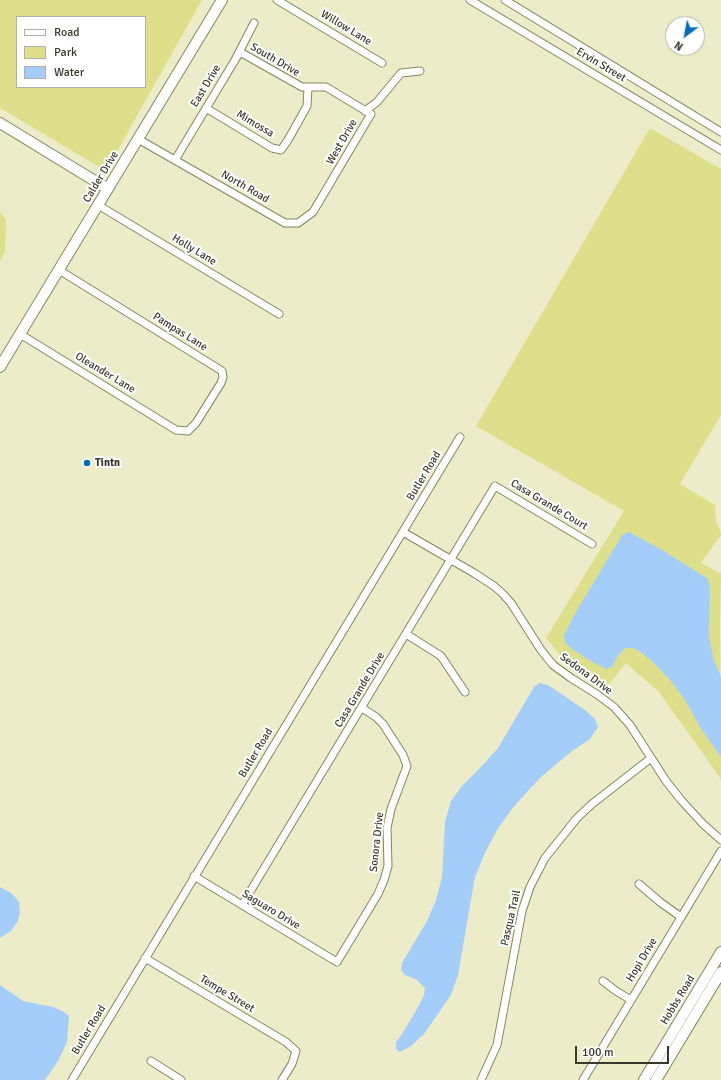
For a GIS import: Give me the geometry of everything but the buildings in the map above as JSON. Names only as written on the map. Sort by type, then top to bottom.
[{"type":"street","name":"Calder Drive","points":[[0,367],[222,0]]},
{"type":"street","name":"Willow Lane","points":[[277,0],[382,63]]},
{"type":"street","name":"Ervin Street","points":[[470,0],[721,150]]},
{"type":"street","name":"Ervin Street","points":[[505,0],[721,132]]},
{"type":"street","name":"East Drive","points":[[175,160],[235,60],[254,23]]},
{"type":"street","name":"South Drive","points":[[235,60],[240,52],[302,87],[308,87]]},
{"type":"street","name":"West Drive","points":[[329,185],[371,114],[365,111],[377,102],[402,73],[420,71]]},
{"type":"street","name":"Mimossa","points":[[206,108],[272,148],[281,150],[307,106],[308,87]]},
{"type":"street","points":[[308,87],[326,87],[365,111]]},
{"type":"street","points":[[0,123],[108,189]]},
{"type":"street","name":"North Road","points":[[138,139],[285,223],[298,223],[314,212],[329,185]]},
{"type":"street","name":"Holly Lane","points":[[98,205],[278,314]]},
{"type":"street","name":"Pampas Lane","points":[[59,270],[222,371],[221,383],[196,423],[188,431],[179,430]]},
{"type":"street","name":"Oleander Lane","points":[[20,334],[179,430]]},
{"type":"street","name":"Butler Road","points":[[72,1080],[460,437]]},
{"type":"street","name":"Casa Grande Court","points":[[495,486],[592,544]]},
{"type":"street","name":"Casa Grande Drive","points":[[242,905],[495,486]]},
{"type":"street","name":"Sedona Drive","points":[[402,532],[474,573],[494,586],[503,594],[511,603],[541,650],[553,665],[614,707],[630,725],[666,781],[681,800],[703,824],[721,840]]},
{"type":"street","points":[[406,634],[441,656],[465,692]]},
{"type":"street","name":"Sonora Drive","points":[[337,962],[378,894],[384,880],[388,866],[388,828],[391,808],[407,766],[403,756],[383,724],[376,717],[362,708]]},
{"type":"street","name":"Pasqua Trail","points":[[481,1080],[497,1045],[522,911],[530,887],[544,858],[563,833],[587,809],[651,758]]},
{"type":"street","name":"Hopi Drive","points":[[583,1080],[721,851]]},
{"type":"street","name":"Saguaro Drive","points":[[194,876],[337,962]]},
{"type":"street","points":[[639,884],[665,906],[681,917]]},
{"type":"street","name":"Hobbs Road","points":[[644,1080],[721,952]]},
{"type":"street","name":"Tempe Street","points":[[145,958],[286,1042],[296,1051],[292,1064],[282,1080]]},
{"type":"street","name":"Hobbs Road","points":[[656,1080],[721,972]]},
{"type":"street","points":[[603,981],[631,1000]]},
{"type":"street","points":[[151,1061],[182,1080]]},
{"type":"green space","points":[[0,0],[202,0],[106,171],[0,108]]},
{"type":"green space","points":[[650,128],[721,169],[721,415],[680,484],[715,505],[716,522],[721,532],[721,535],[701,563],[721,574],[721,779],[659,692],[626,663],[606,688],[567,663],[546,638],[624,511],[476,426]]},
{"type":"green space","points":[[0,212],[6,220],[5,252],[0,261]]},
{"type":"water","points":[[629,532],[664,551],[708,579],[710,588],[709,636],[713,658],[721,677],[721,757],[700,727],[685,700],[670,680],[652,661],[639,651],[633,648],[625,648],[617,657],[612,667],[607,669],[594,663],[565,643],[564,636],[573,617],[622,535]]},
{"type":"water","points":[[539,683],[548,685],[585,710],[595,719],[598,727],[590,739],[572,751],[541,777],[512,809],[497,830],[475,877],[458,975],[451,995],[424,1034],[411,1046],[400,1052],[396,1049],[396,1042],[417,1009],[424,995],[425,988],[417,980],[405,975],[401,970],[402,963],[427,921],[436,900],[442,877],[445,822],[451,801],[462,786],[498,748],[534,687]]},
{"type":"water","points":[[0,887],[11,893],[19,902],[20,913],[18,921],[11,931],[0,938]]},
{"type":"water","points":[[0,985],[23,1001],[53,1007],[69,1016],[67,1042],[58,1061],[45,1080],[0,1080]]},
{"type":"place","name":"Tintn","points":[[87,463]]}]
